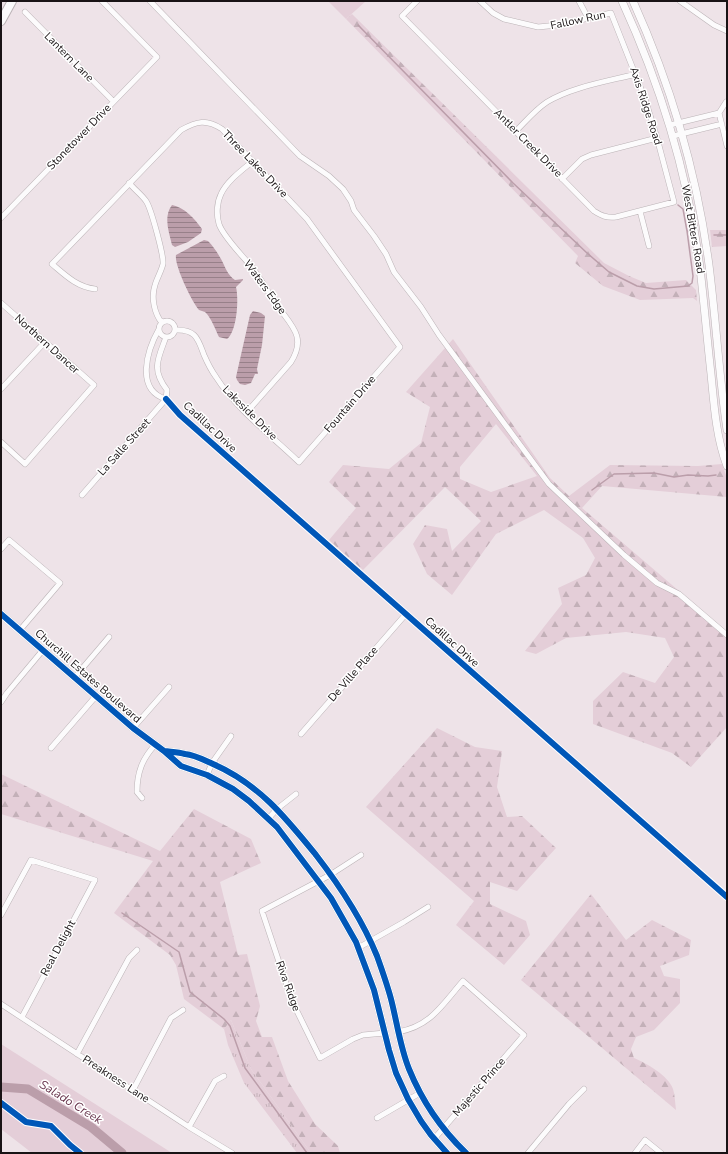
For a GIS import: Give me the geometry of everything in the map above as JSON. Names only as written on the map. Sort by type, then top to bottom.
[{"type":"main road","points":[[1,21],[12,1]]},
{"type":"main road","name":"West Bitters Road","points":[[622,1],[649,62],[670,125],[688,197],[700,266],[713,401],[717,428],[726,461]]},
{"type":"main road","name":"West Bitters Road","points":[[633,1],[656,56],[683,134],[697,192],[709,265],[727,430]]},
{"type":"main road","points":[[700,266],[709,265]]},
{"type":"street","name":"Stonetower Drive","points":[[1,218],[157,57],[102,1]]},
{"type":"street","points":[[150,1],[300,156],[329,176],[343,189],[351,201],[354,210],[386,254],[394,272],[549,484],[624,555],[657,583],[679,594],[727,635]]},
{"type":"street","name":"Antler Creek Drive","points":[[417,1],[402,16],[594,211],[609,218],[674,202]]},
{"type":"street","name":"Fallow Run","points":[[480,1],[493,13],[504,19],[538,27],[550,27],[611,13]]},
{"type":"street","points":[[579,1],[588,18]]},
{"type":"street","points":[[680,1],[714,25],[727,31]]},
{"type":"street","name":"Lantern Lane","points":[[25,12],[114,101]]},
{"type":"street","name":"Axis Ridge Road","points":[[611,13],[636,74],[658,138],[674,202]]},
{"type":"street","points":[[516,131],[540,107],[556,97],[574,90],[636,74]]},
{"type":"street","points":[[670,125],[701,118],[718,112],[726,102]]},
{"type":"street","points":[[718,112],[727,144]]},
{"type":"street","points":[[701,118],[704,128]]},
{"type":"street","name":"Three Lakes Drive","points":[[95,289],[85,288],[76,283],[52,264],[181,130],[192,124],[205,122],[214,124],[222,129],[308,219],[400,347]]},
{"type":"street","points":[[673,136],[722,124]]},
{"type":"street","points":[[562,179],[582,159],[591,155],[658,138]]},
{"type":"street","name":"Waters Edge","points":[[246,413],[291,362],[296,355],[298,347],[296,331],[252,268],[224,234],[218,223],[218,203],[221,193],[232,180],[253,161]]},
{"type":"street","points":[[129,183],[146,201],[162,253],[163,262],[155,284],[154,301],[156,313],[162,323]]},
{"type":"street","points":[[640,211],[648,246]]},
{"type":"street","name":"Northern Dancer","points":[[1,303],[94,385],[25,464],[1,442]]},
{"type":"street","points":[[159,329],[160,333],[166,337],[173,335],[175,330],[174,325],[171,322],[165,321],[162,323],[159,329],[153,341],[145,375],[158,397],[166,399],[167,390],[159,379],[157,366],[158,357],[166,337]]},
{"type":"street","name":"Lakeside Drive","points":[[175,330],[184,330],[195,335],[215,376],[224,389],[246,413],[299,462]]},
{"type":"street","points":[[1,389],[45,342]]},
{"type":"street","name":"Fountain Drive","points":[[299,462],[400,347]]},
{"type":"street","points":[[149,354],[158,357]]},
{"type":"street","points":[[149,384],[159,379]]},
{"type":"street","name":"La Salle Street","points":[[82,495],[166,399]]},
{"type":"street","name":"Cadillac Drive","points":[[166,399],[180,414],[727,897]]},
{"type":"street","points":[[1,549],[9,540],[60,583],[20,630]]},
{"type":"street","name":"Churchill Estates Boulevard","points":[[1,614],[155,746],[164,751],[181,766],[206,775],[233,789],[249,801],[276,827],[318,881],[342,916],[358,948],[374,990],[396,1073],[408,1099],[421,1121],[434,1139],[447,1153]]},
{"type":"street","name":"De Ville Place","points":[[301,734],[406,614]]},
{"type":"street","points":[[74,678],[109,637]]},
{"type":"street","points":[[1,702],[44,650]]},
{"type":"street","points":[[133,728],[169,687]]},
{"type":"street","points":[[51,748],[96,696]]},
{"type":"street","points":[[206,775],[212,763],[231,736]]},
{"type":"street","points":[[142,798],[137,792],[138,774],[144,760],[155,746]]},
{"type":"street","name":"Churchill Estates Boulevard","points":[[164,751],[186,754],[212,763],[241,778],[257,790],[287,818],[330,875],[342,891],[361,922],[370,941],[387,986],[408,1068],[420,1093],[443,1128],[466,1153]]},
{"type":"street","points":[[268,819],[277,809],[296,794]]},
{"type":"street","points":[[318,881],[361,855]]},
{"type":"street","name":"Real Delight","points":[[1,915],[31,860],[95,880],[22,1017]]},
{"type":"street","name":"Riva Ridge","points":[[318,881],[262,911],[292,1001],[320,1058],[363,1035],[385,1033]]},
{"type":"street","points":[[358,948],[428,907]]},
{"type":"street","points":[[77,1054],[129,958],[137,950]]},
{"type":"street","name":"Majestic Prince","points":[[398,1032],[413,1029],[428,1020],[463,981],[524,1035],[434,1139]]},
{"type":"street","name":"Preakness Lane","points":[[1,1004],[189,1127],[232,1153]]},
{"type":"street","points":[[133,1090],[171,1018],[184,1010]]},
{"type":"street","points":[[189,1127],[214,1082],[224,1076]]},
{"type":"street","points":[[528,1153],[569,1104],[584,1089]]},
{"type":"street","points":[[377,1118],[420,1093]]},
{"type":"street","points":[[635,1153],[645,1140],[661,1153]]},
{"type":"green space","points":[[328,1],[366,1],[346,19]]},
{"type":"green space","points":[[352,14],[604,263],[646,283],[686,280],[696,290],[697,301],[693,298],[640,300],[603,286],[575,263],[578,256],[346,19]]},
{"type":"green space","points":[[710,230],[727,230],[727,246],[712,247]]},
{"type":"green space","points":[[453,339],[550,478],[569,496],[610,465],[698,466],[722,464],[727,478],[727,497],[602,486],[582,508],[727,632],[727,727],[691,767],[672,753],[593,724],[593,701],[623,672],[655,683],[674,657],[665,638],[626,632],[566,638],[536,654],[525,651],[562,604],[558,588],[586,575],[595,558],[583,538],[544,510],[496,534],[452,595],[427,574],[413,544],[425,525],[447,529],[452,551],[481,521],[445,487],[363,570],[329,540],[356,508],[329,482],[343,465],[389,469],[421,443],[430,407],[406,392]],"holes":[[[496,424],[537,476],[491,492],[460,479],[460,467]]]},
{"type":"green space","points":[[437,728],[475,747],[502,751],[497,787],[507,817],[522,816],[556,848],[517,891],[490,882],[490,904],[526,921],[530,935],[504,965],[456,925],[474,901],[366,807]]},
{"type":"green space","points":[[1,774],[160,851],[194,809],[251,839],[261,863],[220,882],[238,955],[247,954],[260,1006],[256,1021],[262,1037],[272,1037],[288,1081],[315,1124],[338,1146],[340,1153],[311,1153],[251,1069],[231,1020],[224,1029],[184,999],[176,965],[170,955],[114,913],[153,861],[1,814]]},
{"type":"green space","points":[[591,894],[626,940],[652,920],[691,940],[689,955],[660,966],[664,976],[680,979],[680,1003],[654,1030],[636,1037],[631,1049],[634,1058],[656,1070],[671,1084],[674,1091],[676,1110],[521,980]]},
{"type":"green space","points":[[231,1020],[251,1069],[311,1153],[297,1153],[244,1083],[228,1045],[224,1029]]},
{"type":"green space","points":[[1,1044],[172,1153],[32,1153],[1,1129]]},
{"type":"shaded area","points":[[172,205],[181,208],[189,214],[202,229],[201,233],[188,242],[175,247],[172,245],[167,220],[169,210]]},
{"type":"shaded area","points":[[204,240],[208,241],[213,247],[232,278],[235,280],[243,279],[236,287],[237,299],[235,322],[227,339],[219,337],[207,314],[199,310],[196,306],[184,283],[176,260],[176,255]]},
{"type":"shaded area","points":[[253,311],[261,313],[265,316],[262,345],[257,369],[258,374],[255,374],[251,383],[245,385],[240,384],[236,377],[250,315]]},
{"type":"waterway","points":[[358,25],[513,183],[609,272],[637,286],[654,289],[688,286],[692,283],[693,276],[687,231],[689,231]]},
{"type":"waterway","points":[[678,205],[683,209],[687,231]]},
{"type":"waterway","points":[[714,235],[727,235]]},
{"type":"waterway","points":[[592,490],[614,474],[654,473],[674,477],[688,475],[716,475]]},
{"type":"waterway","points":[[122,913],[179,952],[190,992],[224,1019],[230,1026],[245,1068],[307,1153]]},
{"type":"waterway","name":"Salado Creek","points":[[1,1087],[28,1089],[91,1127],[122,1153]]},
{"type":"cycle path","points":[[166,399],[180,415],[727,897]]},
{"type":"cycle path","points":[[1,614],[133,728],[164,751],[181,766],[207,775],[233,789],[249,801],[277,827],[331,898],[356,942],[374,990],[396,1073],[408,1099],[421,1121],[447,1153]]},
{"type":"cycle path","points":[[164,751],[196,757],[213,764],[244,781],[282,815],[325,867],[342,891],[365,929],[377,956],[391,999],[403,1052],[414,1081],[440,1124],[466,1153]]},
{"type":"cycle path","points":[[1,1103],[26,1122],[51,1126],[80,1153]]}]
